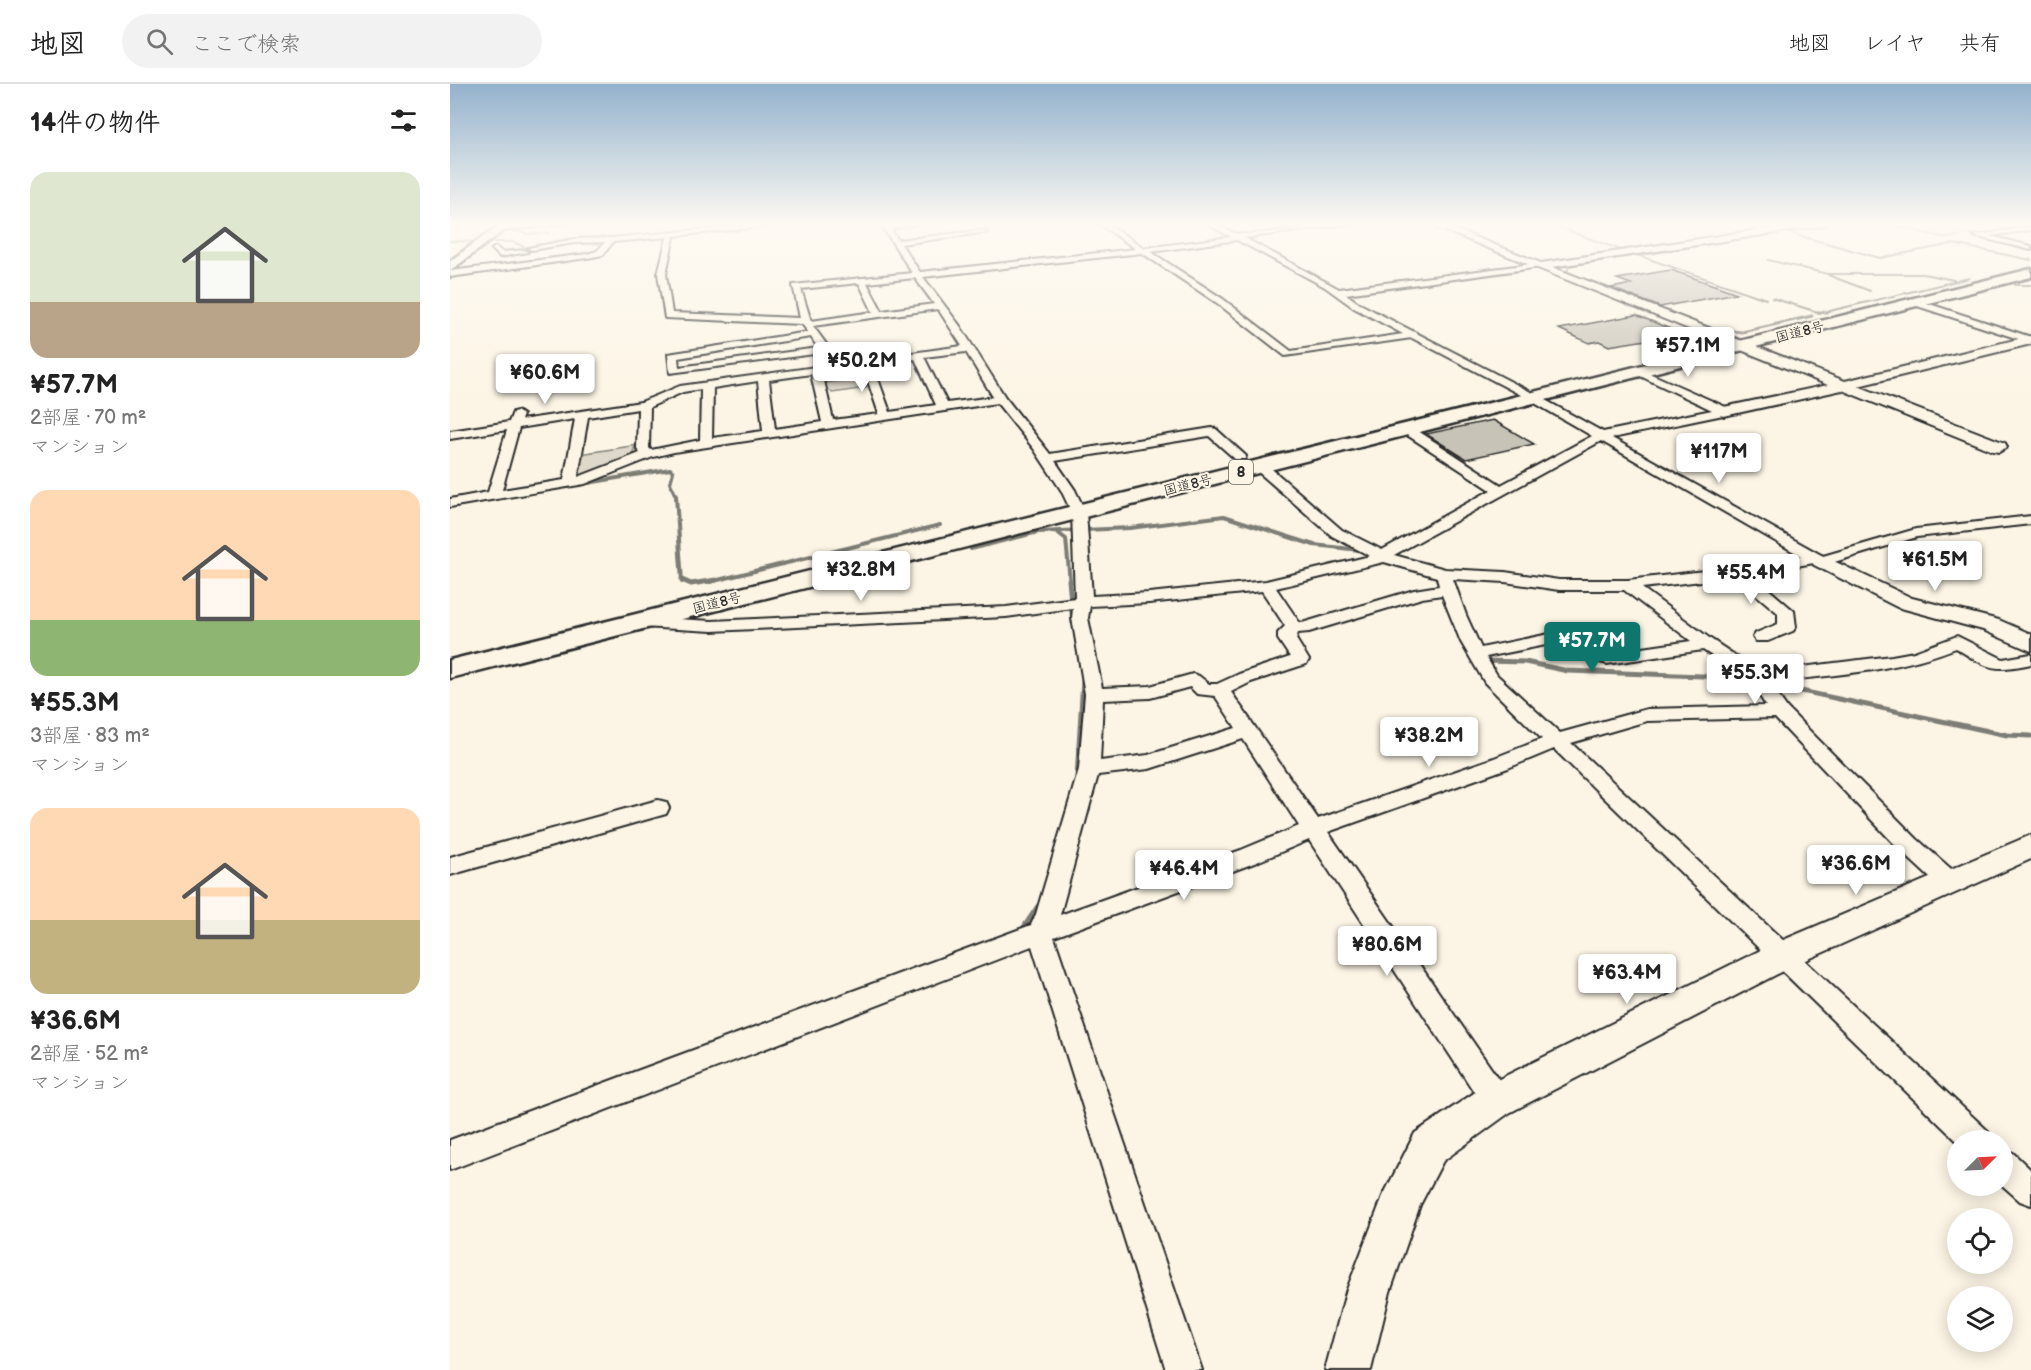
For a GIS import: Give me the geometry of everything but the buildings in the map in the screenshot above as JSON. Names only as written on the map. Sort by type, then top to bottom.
[{"type":"highway","name":"国道8号","points":[[450,669],[642,622],[1077,508],[1973,283]]},
{"type":"highway","name":"国道8号","points":[[450,658],[1408,430],[1529,396],[1640,372],[1737,344],[1991,283]]},
{"type":"street","points":[[663,283],[668,316],[806,322],[941,306]]},
{"type":"street","points":[[837,367],[806,322],[796,288],[843,283]]},
{"type":"street","points":[[863,283],[879,314]]},
{"type":"street","points":[[924,283],[969,348],[1000,399],[1047,458],[1077,508],[1084,592],[1080,618],[1094,694],[1089,769],[1048,914],[1040,932],[1184,1370]]},
{"type":"street","points":[[1191,283],[1220,301],[1289,354],[1414,335]]},
{"type":"street","points":[[1321,283],[1338,292],[1349,302],[1529,396],[1819,559],[1893,598],[1948,616],[1998,627],[2017,634],[2031,644]]},
{"type":"street","points":[[1338,292],[1407,283]]},
{"type":"street","points":[[1582,283],[1999,447]]},
{"type":"street","points":[[1914,302],[2031,340]]},
{"type":"street","points":[[814,334],[672,356],[674,371],[825,350]]},
{"type":"street","points":[[642,622],[712,626],[1006,612],[1061,606],[1082,601],[1149,598],[1266,586],[1384,557],[1389,551],[1602,436],[1842,386],[2031,340]]},
{"type":"street","points":[[450,435],[516,420],[582,415],[644,405],[680,389],[969,348]]},
{"type":"street","points":[[918,355],[943,407]]},
{"type":"street","points":[[867,362],[885,415]]},
{"type":"street","points":[[816,370],[828,424]]},
{"type":"street","points":[[1640,372],[1724,411]]},
{"type":"street","points":[[763,377],[769,433]]},
{"type":"street","points":[[706,443],[707,385]]},
{"type":"street","points":[[450,503],[585,480],[649,454],[706,443],[1000,399]]},
{"type":"street","points":[[644,405],[643,449],[649,454]]},
{"type":"street","points":[[570,482],[582,415]]},
{"type":"street","points":[[494,495],[516,420]]},
{"type":"street","points":[[1408,430],[1501,491]]},
{"type":"street","points":[[1047,458],[1212,432],[1337,533],[1384,557],[1446,582],[1477,654],[1491,679],[1558,740],[1781,956],[1966,1130]]},
{"type":"street","points":[[1094,694],[1150,692],[1193,680],[1204,690],[1220,690],[1245,678],[1300,660],[1287,639],[1287,633],[1294,627],[1303,628],[1420,593],[1446,582],[1505,577],[1559,585],[1628,585],[1738,572],[1819,559],[1916,533],[2031,520]]},
{"type":"street","points":[[1738,572],[1786,611],[1787,627],[1762,637]]},
{"type":"street","points":[[1628,585],[1706,644],[1757,678],[1766,688],[1780,712],[1909,845],[1950,882]]},
{"type":"street","points":[[1266,586],[1294,627]]},
{"type":"street","points":[[1477,654],[1564,636],[1589,654],[1606,659],[1706,644]]},
{"type":"street","points":[[1757,678],[1892,662],[1919,656],[1957,641],[1982,657],[2001,665],[2031,659]]},
{"type":"street","points":[[1220,690],[1496,1100]]},
{"type":"street","points":[[450,1155],[1040,932],[1249,856],[1313,829],[1500,763],[1558,740],[1647,715],[1780,712]]},
{"type":"street","points":[[1089,769],[1149,762],[1248,731]]},
{"type":"street","points":[[450,866],[658,808]]},
{"type":"street","points":[[1348,1370],[1368,1292],[1399,1206],[1429,1148],[1496,1100],[1781,956],[2031,846]]},
{"type":"street","points":[[2013,1174],[2031,1190]]},
{"type":"shaded area","points":[[868,377],[870,385],[866,388],[832,393],[826,391],[825,383]]},
{"type":"shaded area","points":[[638,445],[634,448],[633,454],[637,453],[635,455],[585,476],[577,476],[580,454]]},
{"type":"waterway","points":[[1595,283],[1673,313]]},
{"type":"waterway","points":[[1719,283],[1766,299]]},
{"type":"waterway","points":[[1849,283],[1870,291]]},
{"type":"waterway","points":[[1825,312],[1948,283]]},
{"type":"waterway","points":[[2004,285],[2013,283]]},
{"type":"waterway","points":[[2015,285],[2031,285]]},
{"type":"waterway","points":[[1772,298],[1818,312]]},
{"type":"waterway","points":[[1669,312],[1713,329],[1742,332],[1812,316]]},
{"type":"waterway","points":[[1818,312],[1825,312]]},
{"type":"waterway","points":[[1818,312],[1825,312]]},
{"type":"waterway","points":[[582,484],[670,469],[673,472],[670,483],[676,496],[682,582]]},
{"type":"waterway","points":[[971,549],[1038,532],[1130,528],[1224,516],[1314,545],[1360,550]]},
{"type":"waterway","points":[[710,582],[940,525]]},
{"type":"waterway","points":[[1057,532],[1066,539],[1070,582]]},
{"type":"waterway","points":[[1388,563],[1436,576],[1440,584]]},
{"type":"waterway","points":[[682,580],[691,584],[716,580]]},
{"type":"waterway","points":[[1069,580],[1073,623]]},
{"type":"waterway","points":[[1484,661],[1525,662],[1568,671],[1702,676],[1755,682]]},
{"type":"waterway","points":[[1077,778],[1083,680]]},
{"type":"waterway","points":[[1764,683],[2007,735],[2031,736]]},
{"type":"waterway","points":[[1022,931],[1038,907]]}]
